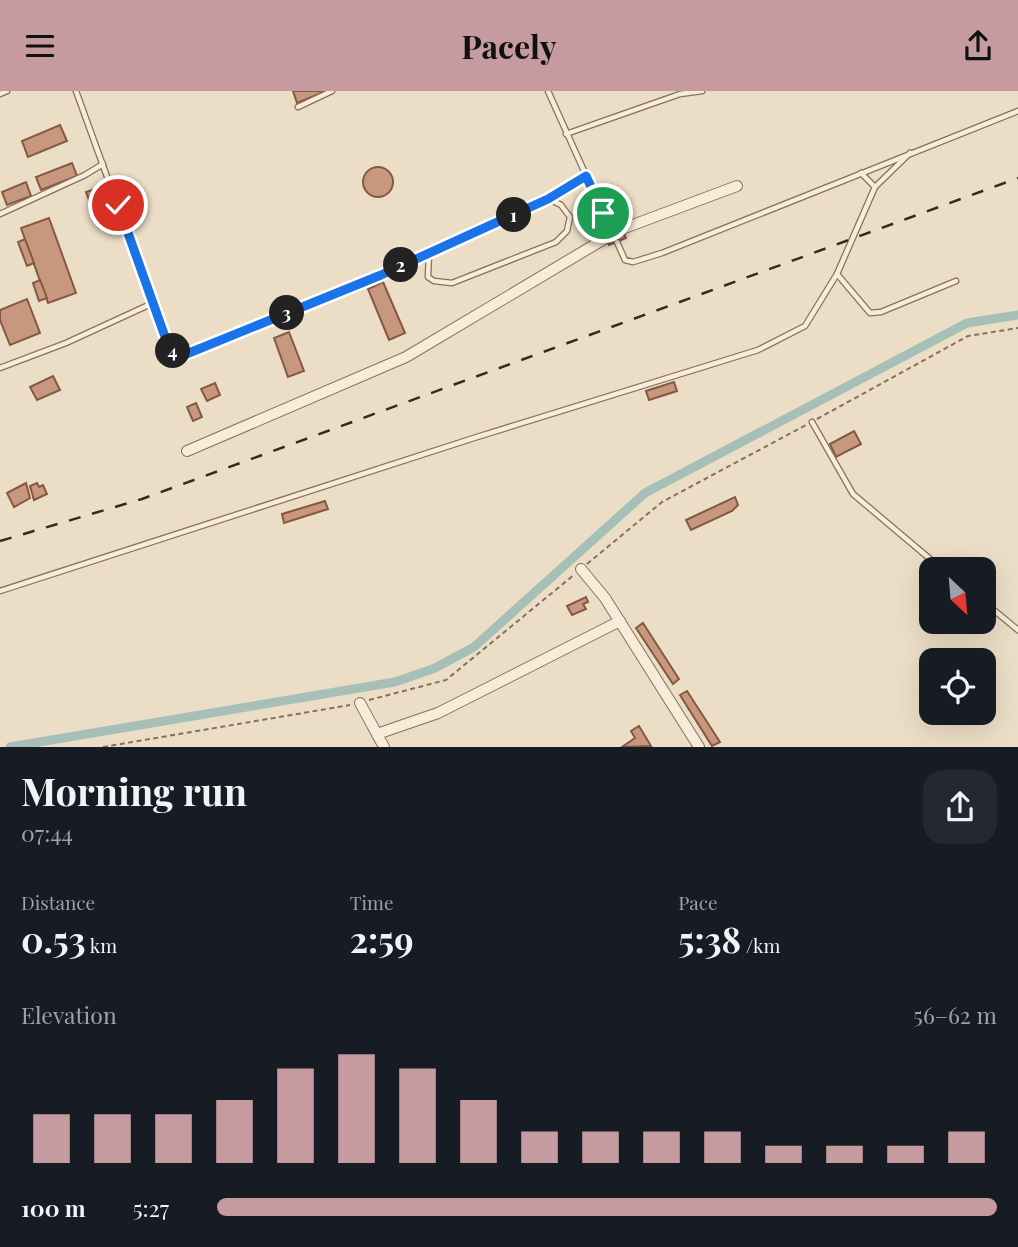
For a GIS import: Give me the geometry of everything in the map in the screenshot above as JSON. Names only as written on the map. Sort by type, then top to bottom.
[{"type":"street","points":[[622,229],[737,186]]},
{"type":"street","points":[[187,451],[407,357],[611,240]]},
{"type":"street","points":[[581,569],[620,621],[699,747]]},
{"type":"street","points":[[377,734],[438,713],[620,621]]},
{"type":"street","points":[[360,703],[384,747]]},
{"type":"lane","points":[[0,94],[7,91]]},
{"type":"lane","points":[[76,91],[168,345],[178,353],[189,354],[429,253],[548,199],[586,176]]},
{"type":"lane","points":[[298,107],[331,91]]},
{"type":"lane","points":[[548,91],[603,213]]},
{"type":"lane","points":[[566,134],[680,94],[702,91]]},
{"type":"lane","points":[[611,240],[625,260],[633,262],[752,219],[1018,111]]},
{"type":"lane","points":[[0,591],[464,441],[758,350],[804,326],[837,274],[875,187],[910,153]]},
{"type":"lane","points":[[0,214],[61,187],[103,163]]},
{"type":"lane","points":[[861,173],[875,187]]},
{"type":"lane","points":[[429,253],[428,278],[452,283],[556,242],[567,231],[570,217],[561,205],[548,199]]},
{"type":"lane","points":[[837,274],[870,313],[881,312],[956,281]]},
{"type":"lane","points":[[0,368],[66,343],[153,303]]},
{"type":"lane","points":[[812,422],[853,494],[928,557]]},
{"type":"lane","points":[[996,612],[1018,630]]},
{"type":"path","points":[[103,747],[360,703],[446,680],[662,502],[968,336],[1018,328]]},
{"type":"building","points":[[293,91],[326,91],[297,103]]},
{"type":"building","points":[[60,125],[67,141],[28,157],[22,141]]},
{"type":"building","points":[[72,163],[77,176],[41,190],[36,177]]},
{"type":"building","points":[[378,167],[389,171],[393,182],[389,193],[378,197],[367,193],[363,182],[367,171]]},
{"type":"building","points":[[26,182],[31,196],[7,205],[2,192]]},
{"type":"building","points":[[103,186],[109,204],[93,210],[86,192]]},
{"type":"building","points":[[612,209],[626,238],[609,245],[596,216]]},
{"type":"building","points":[[49,218],[76,293],[48,303],[21,228]]},
{"type":"building","points":[[25,239],[34,263],[27,266],[18,242]]},
{"type":"building","points":[[40,280],[47,298],[39,301],[33,283]]},
{"type":"building","points":[[383,282],[405,333],[389,340],[368,289]]},
{"type":"building","points":[[27,299],[40,333],[10,345],[0,320],[0,310]]},
{"type":"building","points":[[289,332],[304,371],[288,377],[274,338]]},
{"type":"building","points":[[53,376],[60,390],[37,400],[30,387]]},
{"type":"building","points":[[674,382],[677,391],[649,400],[646,391]]},
{"type":"building","points":[[215,383],[220,395],[207,401],[201,389]]},
{"type":"building","points":[[196,403],[202,417],[193,421],[187,407]]},
{"type":"building","points":[[854,431],[861,444],[836,457],[830,444]]},
{"type":"building","points":[[26,483],[30,498],[14,507],[7,493]]},
{"type":"building","points":[[37,483],[39,487],[43,485],[47,494],[34,500],[30,486]]},
{"type":"building","points":[[735,497],[738,505],[732,511],[691,530],[686,520]]},
{"type":"building","points":[[325,501],[328,509],[284,523],[282,514]]},
{"type":"building","points":[[586,597],[588,602],[583,604],[586,609],[572,615],[567,606]]},
{"type":"building","points":[[643,623],[679,679],[673,684],[636,628]]},
{"type":"building","points":[[687,691],[720,742],[712,746],[680,695]]},
{"type":"building","points":[[639,726],[651,746],[622,747],[635,738],[631,731]]},
{"type":"waterway","points":[[10,747],[395,682],[435,668],[474,647],[645,493],[967,323],[1018,315]]},
{"type":"railway","points":[[0,541],[142,499],[1018,178]]},
{"type":"route","points":[[118,205],[168,345],[172,351],[184,355],[381,275],[548,199],[586,176],[603,213]]}]
